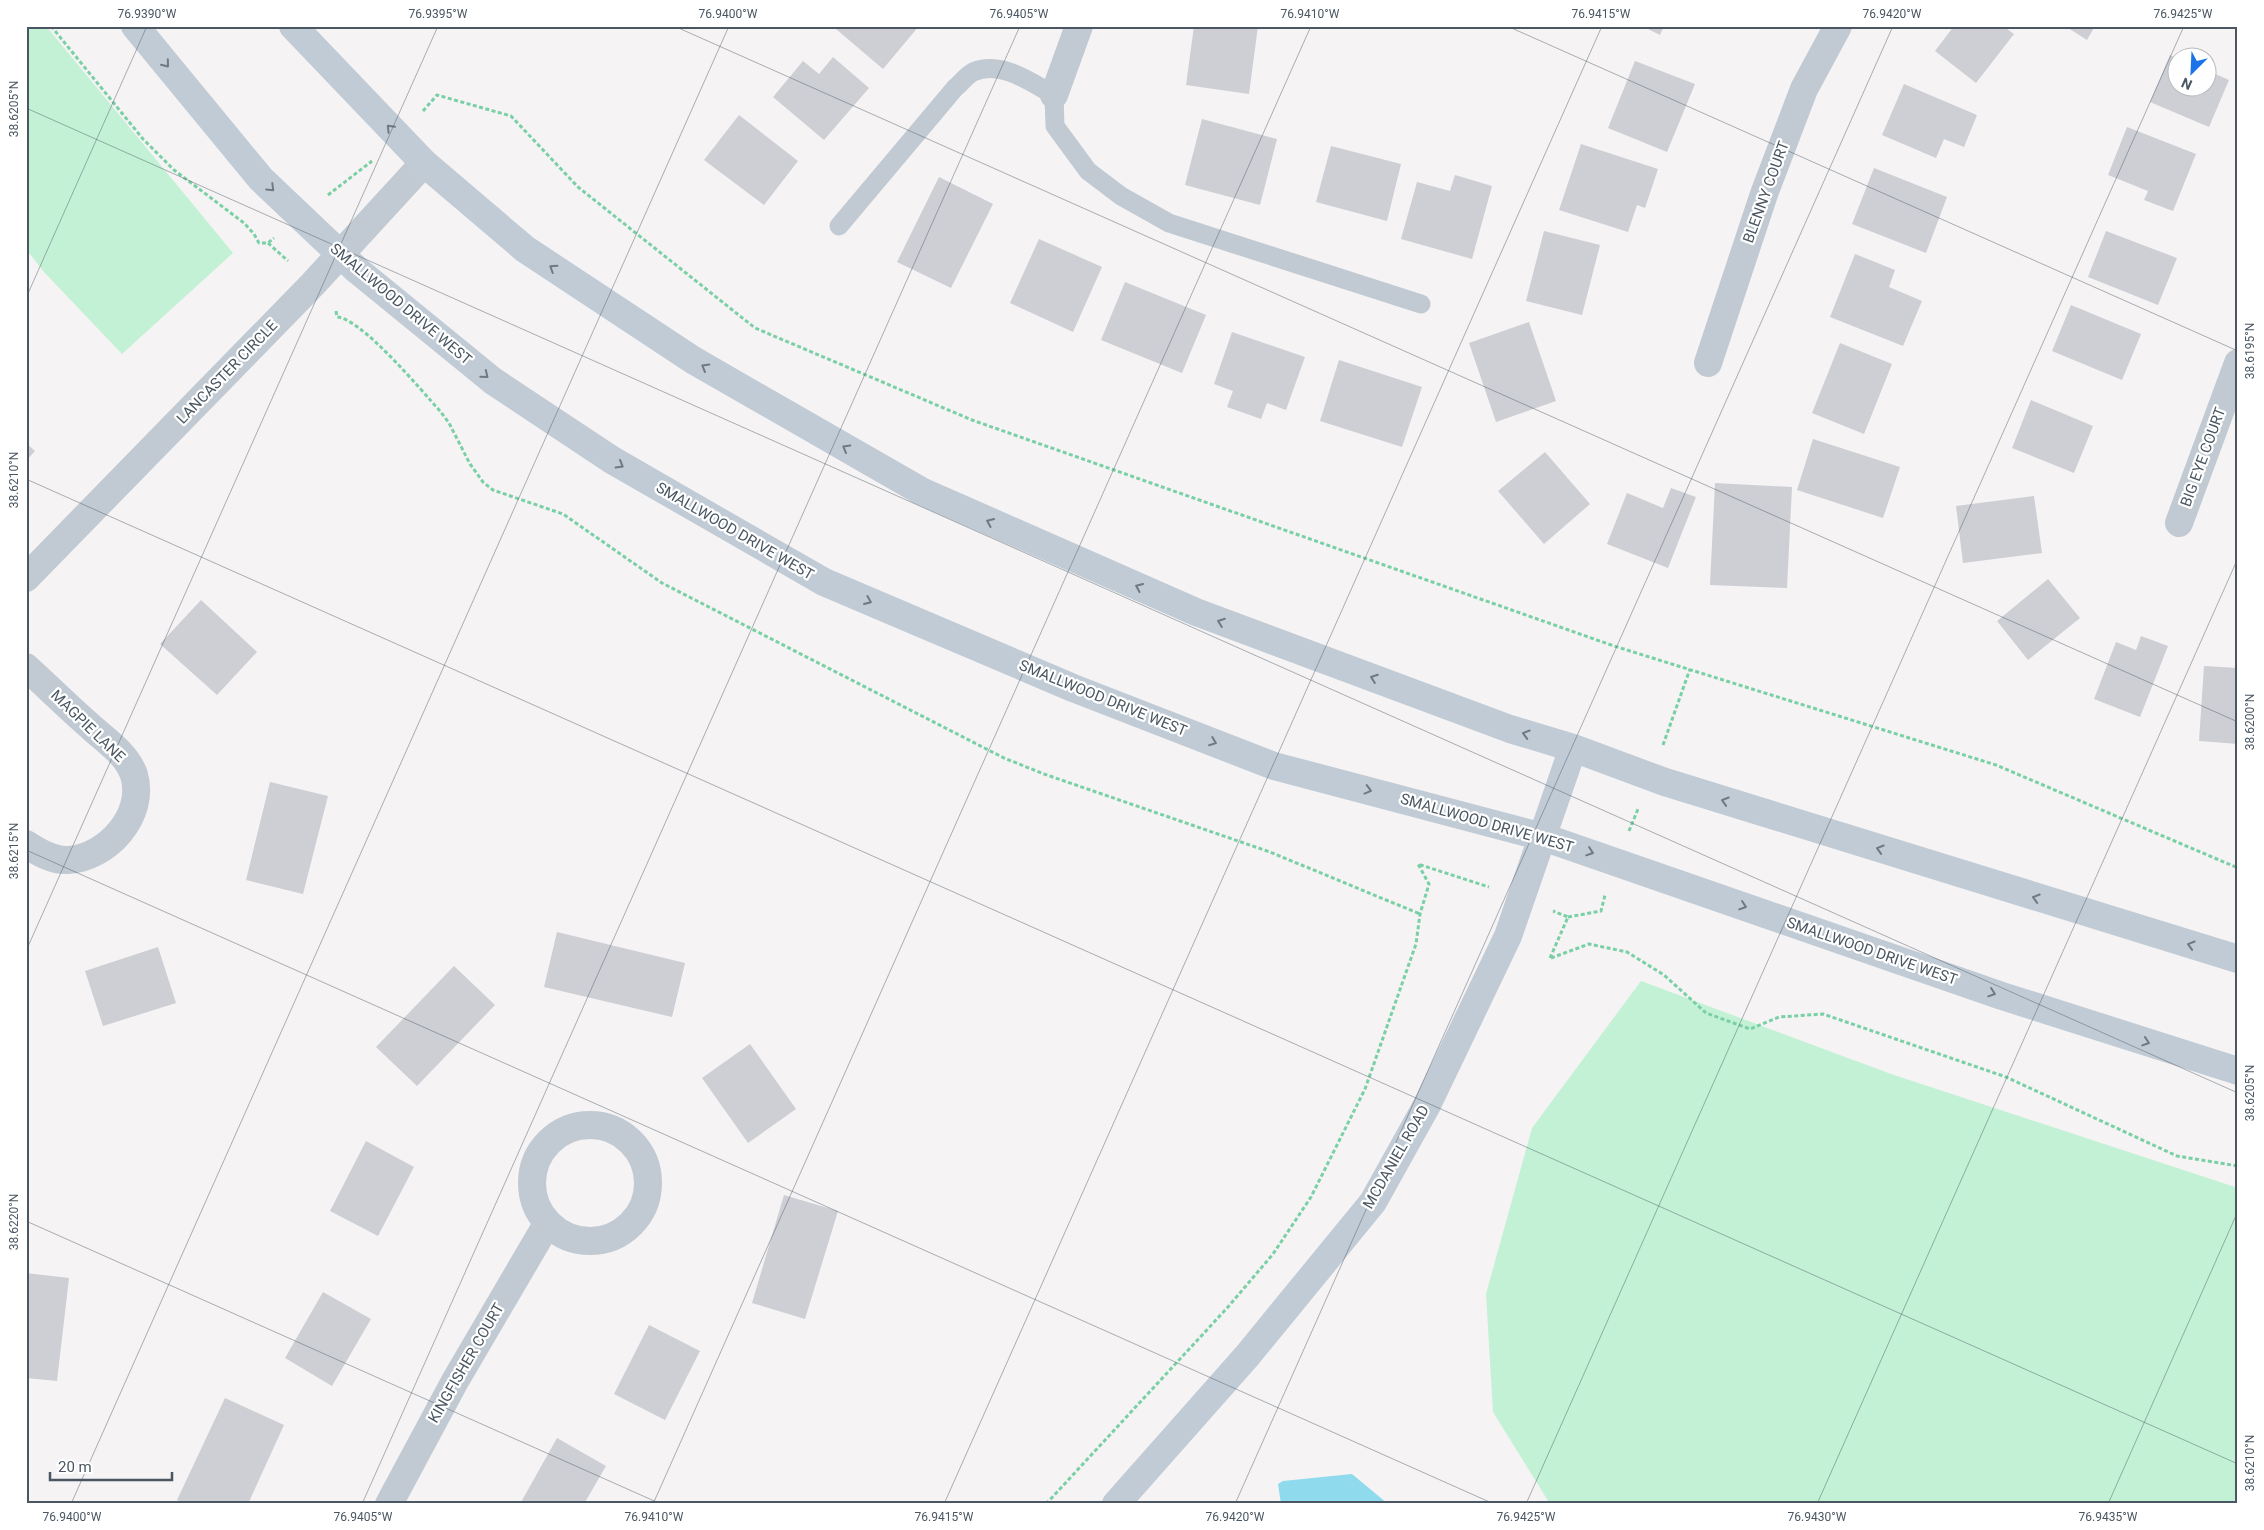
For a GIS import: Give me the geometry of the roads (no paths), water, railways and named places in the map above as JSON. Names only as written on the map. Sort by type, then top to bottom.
[{"type":"main road","name":"SMALLWOOD DRIVE WEST","points":[[135,26],[261,179],[357,270],[493,381],[612,460],[824,582],[1073,688],[1274,766],[1544,837],[2002,996],[2238,1071]]},
{"type":"main road","points":[[293,26],[424,163],[525,249],[693,360],[921,491],[1196,612],[1510,729],[1573,748],[1665,782],[2238,959]]},
{"type":"main road","name":"MCDANIEL ROAD","points":[[1116,1504],[1247,1356],[1373,1202],[1427,1105],[1508,936],[1544,837],[1573,748]]},
{"type":"street","points":[[1054,95],[1079,26]]},
{"type":"street","name":"BLENNY COURT","points":[[1708,363],[1764,194],[1804,88],[1838,26]]},
{"type":"street","name":"LANCASTER CIRCLE","points":[[26,578],[340,254],[424,163]]},
{"type":"street","name":"BIG EYE COURT","points":[[2179,523],[2238,363]]},
{"type":"street","name":"MAGPIE LANE","points":[[26,668],[122,754],[134,774],[136,794],[134,808],[127,822],[110,842],[92,856],[67,860],[50,858],[26,844]]},
{"type":"street","points":[[595,1126],[614,1130],[630,1141],[641,1156],[648,1175],[647,1194],[641,1213],[628,1227],[612,1238],[593,1242],[574,1240],[547,1224],[534,1202],[531,1182],[535,1163],[544,1147],[558,1134],[576,1127],[595,1126]]},
{"type":"street","name":"KINGFISHER COURT","points":[[389,1504],[455,1381],[547,1224]]},
{"type":"lane","points":[[839,226],[955,88],[971,72],[989,68],[1010,72],[1054,95],[1055,126],[1088,171],[1121,196],[1169,223],[1421,304]]},
{"type":"water","points":[[1352,1474],[1388,1504],[1281,1504],[1278,1484],[1283,1481]]}]
